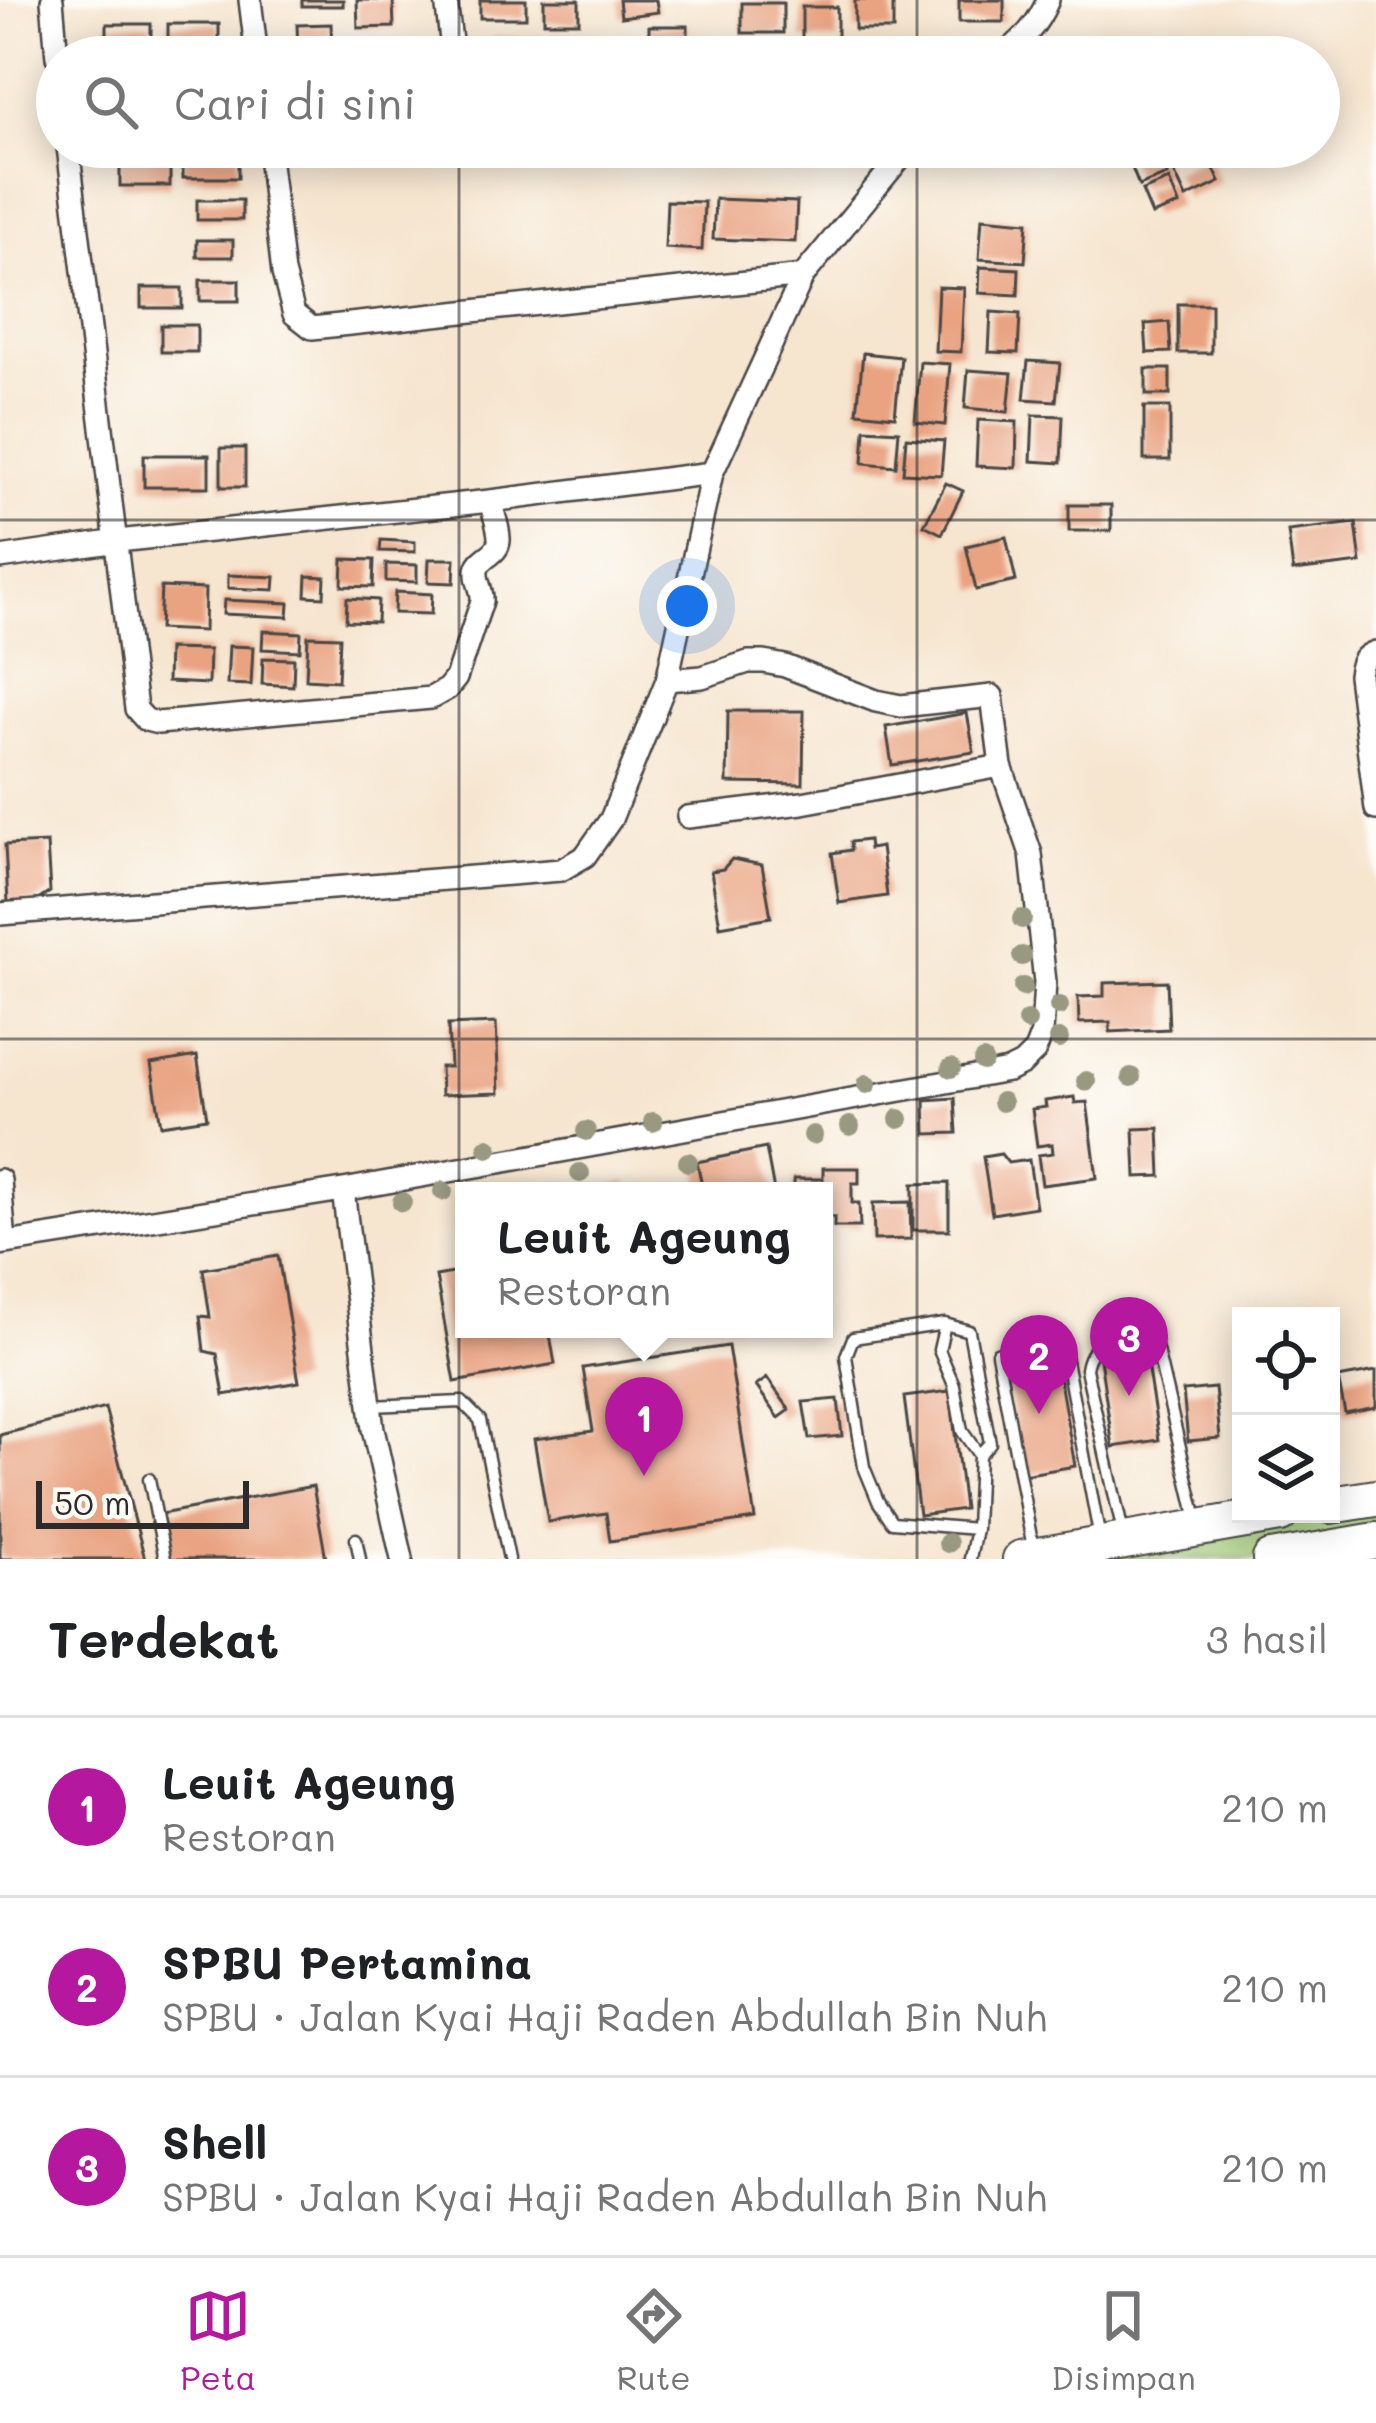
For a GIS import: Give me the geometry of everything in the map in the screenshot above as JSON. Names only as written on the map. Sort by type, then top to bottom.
[{"type":"highway","points":[[1340,1504],[1376,1498]]},
{"type":"highway","points":[[1028,1558],[1232,1522]]},
{"type":"highway","points":[[1270,1559],[1376,1541]]},
{"type":"street","points":[[52,0],[55,36]]},
{"type":"street","points":[[250,0],[254,36]]},
{"type":"street","points":[[446,0],[450,36]]},
{"type":"street","points":[[1027,36],[1048,0]]},
{"type":"street","points":[[71,168],[136,709],[146,721],[431,698],[447,689],[456,678],[482,601],[476,574],[479,564],[499,541],[490,501]]},
{"type":"street","points":[[270,168],[283,273],[294,314],[312,328],[803,276]]},
{"type":"street","points":[[0,914],[561,870],[585,856],[611,820],[667,680],[712,473],[803,276],[891,168]]},
{"type":"street","points":[[0,558],[712,473]]},
{"type":"street","points":[[1376,652],[1360,663],[1359,675],[1376,809]]},
{"type":"street","points":[[0,1180],[2,1244],[344,1190],[1008,1071],[1022,1064],[1035,1051],[1042,1033],[1045,982],[1030,854],[1001,766],[992,696],[901,706],[764,662],[667,680]]},
{"type":"street","points":[[688,817],[802,803],[1001,766]]},
{"type":"street","points":[[344,1190],[370,1406],[402,1559]]},
{"type":"lane","points":[[976,1528],[892,1522],[878,1501],[864,1467],[846,1356],[853,1338],[945,1324],[969,1331],[990,1443],[979,1455]]},
{"type":"lane","points":[[945,1324],[940,1350],[954,1385],[962,1432],[979,1455],[970,1559]]},
{"type":"lane","points":[[1113,1544],[1086,1369],[1088,1355],[1098,1345],[1132,1336],[1155,1342],[1199,1528]]},
{"type":"lane","points":[[1028,1558],[997,1353],[1013,1346],[1051,1341],[1065,1355],[1113,1544]]},
{"type":"lane","points":[[370,1406],[462,1402],[473,1410],[480,1420],[509,1559]]},
{"type":"lane","points":[[149,1479],[165,1559]]},
{"type":"lane","points":[[356,1539],[360,1559]]},
{"type":"green space","points":[[1376,1499],[1376,1541],[1271,1559],[1024,1559],[1236,1523],[1340,1523],[1340,1511]]},
{"type":"building","points":[[302,0],[343,0],[343,6],[302,6]]},
{"type":"building","points":[[357,0],[393,0],[394,27],[358,28]]},
{"type":"building","points":[[480,0],[526,0],[526,18],[480,18]]},
{"type":"building","points":[[544,0],[579,0],[579,22],[544,22]]},
{"type":"building","points":[[619,0],[656,0],[658,12],[621,17]]},
{"type":"building","points":[[855,0],[893,0],[893,30],[855,30]]},
{"type":"building","points":[[959,0],[1004,0],[1004,22],[959,22]]},
{"type":"building","points":[[742,3],[783,3],[783,33],[742,33]]},
{"type":"building","points":[[802,7],[837,7],[837,36],[802,36]]},
{"type":"building","points":[[107,24],[151,24],[151,36],[107,36]]},
{"type":"building","points":[[168,24],[219,24],[219,36],[168,36]]},
{"type":"building","points":[[331,24],[332,36],[297,36],[297,25]]},
{"type":"building","points":[[649,26],[688,26],[688,36],[649,36]]},
{"type":"building","points":[[120,168],[170,168],[170,186],[120,186]]},
{"type":"building","points":[[183,168],[238,168],[238,178],[183,178]]},
{"type":"building","points":[[1132,168],[1164,168],[1167,175],[1139,186]]},
{"type":"building","points":[[1214,168],[1220,182],[1186,198],[1174,172]]},
{"type":"building","points":[[1169,180],[1179,205],[1152,215],[1142,191]]},
{"type":"building","points":[[715,199],[797,202],[795,242],[713,239]]},
{"type":"building","points":[[197,200],[242,200],[242,220],[197,220]]},
{"type":"building","points":[[667,201],[704,202],[702,250],[665,248]]},
{"type":"building","points":[[982,218],[1028,222],[1025,262],[979,259]]},
{"type":"building","points":[[197,240],[233,240],[233,257],[197,257]]},
{"type":"building","points":[[980,267],[1019,269],[1018,295],[979,293]]},
{"type":"building","points":[[200,280],[239,280],[239,301],[200,301]]},
{"type":"building","points":[[938,287],[964,288],[961,352],[935,351]]},
{"type":"building","points":[[141,288],[182,288],[182,308],[141,308]]},
{"type":"building","points":[[1178,304],[1211,304],[1211,353],[1178,353]]},
{"type":"building","points":[[991,312],[1020,314],[1018,353],[989,352]]},
{"type":"building","points":[[1169,322],[1171,352],[1147,353],[1145,324]]},
{"type":"building","points":[[161,325],[197,325],[197,352],[161,352]]},
{"type":"building","points":[[863,353],[901,357],[895,416],[857,412]]},
{"type":"building","points":[[1028,361],[1060,363],[1056,401],[1024,399]]},
{"type":"building","points":[[920,362],[950,364],[945,425],[915,422]]},
{"type":"building","points":[[1146,369],[1170,369],[1170,395],[1146,395]]},
{"type":"building","points":[[968,370],[1012,373],[1008,412],[965,408]]},
{"type":"building","points":[[1144,407],[1170,407],[1170,460],[1144,460]]},
{"type":"building","points":[[1033,415],[1063,416],[1061,463],[1031,461]]},
{"type":"building","points":[[978,420],[1017,422],[1016,468],[976,466]]},
{"type":"building","points":[[865,429],[899,431],[896,466],[863,463]]},
{"type":"building","points":[[906,438],[944,441],[941,475],[903,473]]},
{"type":"building","points":[[221,448],[245,448],[245,487],[221,487]]},
{"type":"building","points":[[144,455],[209,455],[209,487],[144,487]]},
{"type":"building","points":[[946,483],[963,491],[942,534],[924,525]]},
{"type":"building","points":[[1069,505],[1111,505],[1111,531],[1069,531]]},
{"type":"building","points":[[1356,523],[1361,563],[1293,571],[1288,531]]},
{"type":"building","points":[[1006,537],[1016,581],[976,590],[966,546]]},
{"type":"building","points":[[381,540],[415,542],[415,552],[380,551]]},
{"type":"building","points":[[343,559],[374,560],[373,587],[342,586]]},
{"type":"building","points":[[429,559],[455,559],[454,583],[428,582]]},
{"type":"building","points":[[386,564],[417,565],[417,582],[386,581]]},
{"type":"building","points":[[228,575],[275,577],[274,590],[228,588]]},
{"type":"building","points":[[307,576],[325,577],[324,597],[306,596]]},
{"type":"building","points":[[161,587],[205,589],[204,631],[159,629]]},
{"type":"building","points":[[395,592],[432,594],[431,614],[394,613]]},
{"type":"building","points":[[347,598],[378,600],[377,622],[346,621]]},
{"type":"building","points":[[224,600],[289,603],[288,617],[223,614]]},
{"type":"building","points":[[263,631],[301,633],[300,651],[262,649]]},
{"type":"building","points":[[308,636],[340,637],[338,681],[306,679]]},
{"type":"building","points":[[229,646],[253,647],[251,685],[227,684]]},
{"type":"building","points":[[168,649],[209,650],[208,684],[167,682]]},
{"type":"building","points":[[263,658],[294,659],[293,686],[262,684]]},
{"type":"building","points":[[728,711],[804,711],[803,784],[727,783]]},
{"type":"building","points":[[967,713],[974,752],[892,765],[886,727]]},
{"type":"building","points":[[868,840],[869,849],[881,847],[887,896],[839,903],[832,853],[851,850],[850,842]]},
{"type":"building","points":[[47,843],[50,892],[35,902],[8,903],[5,845]]},
{"type":"building","points":[[732,859],[762,865],[771,917],[720,926],[711,871],[723,869]]},
{"type":"building","points":[[1167,981],[1169,1029],[1110,1032],[1110,1022],[1079,1023],[1078,997],[1104,996],[1104,983]]},
{"type":"building","points":[[496,1023],[499,1093],[441,1095],[440,1067],[450,1067],[448,1025]]},
{"type":"building","points":[[197,1056],[207,1118],[161,1125],[151,1064]]},
{"type":"building","points":[[1074,1097],[1075,1103],[1087,1102],[1097,1178],[1042,1185],[1038,1155],[1053,1153],[1052,1144],[1037,1146],[1032,1109],[1046,1107],[1045,1101]]},
{"type":"building","points":[[955,1098],[957,1133],[926,1134],[925,1100]]},
{"type":"building","points":[[1159,1128],[1161,1176],[1136,1177],[1134,1129]]},
{"type":"building","points":[[766,1148],[772,1182],[701,1182],[697,1162]]},
{"type":"building","points":[[1001,1154],[1008,1163],[1029,1160],[1036,1207],[992,1214],[983,1157]]},
{"type":"building","points":[[823,1168],[859,1168],[859,1183],[852,1183],[852,1203],[859,1203],[860,1227],[834,1227],[833,1182],[794,1182],[823,1179]]},
{"type":"building","points":[[949,1183],[949,1230],[913,1230],[913,1184]]},
{"type":"building","points":[[910,1202],[911,1239],[874,1240],[873,1203]]},
{"type":"building","points":[[278,1256],[299,1382],[224,1395],[217,1354],[204,1351],[200,1316],[210,1317],[203,1269]]},
{"type":"building","points":[[455,1273],[455,1338],[551,1338],[555,1364],[455,1382],[436,1276]]},
{"type":"building","points":[[1144,1345],[1159,1440],[1113,1447],[1099,1352]]},
{"type":"building","points":[[728,1346],[755,1519],[610,1541],[606,1513],[548,1522],[534,1439],[593,1431],[583,1368]]},
{"type":"building","points":[[1055,1353],[1075,1466],[1023,1475],[1004,1362]]},
{"type":"building","points":[[1376,1371],[1376,1407],[1345,1413],[1340,1378]]},
{"type":"building","points":[[767,1378],[790,1410],[779,1418],[756,1386]]},
{"type":"building","points":[[1215,1388],[1220,1438],[1188,1441],[1183,1391]]},
{"type":"building","points":[[950,1391],[964,1509],[919,1515],[904,1397]]},
{"type":"building","points":[[838,1399],[842,1436],[809,1439],[803,1402]]},
{"type":"building","points":[[105,1408],[145,1559],[0,1559],[0,1435]]},
{"type":"building","points":[[313,1486],[326,1559],[169,1559],[161,1514]]},
{"type":"place","name":"Shell","points":[[1129,1396]]},
{"type":"place","name":"SPBU Pertamina","points":[[1039,1414]]},
{"type":"place","name":"Leuit Ageung","points":[[644,1476]]}]
